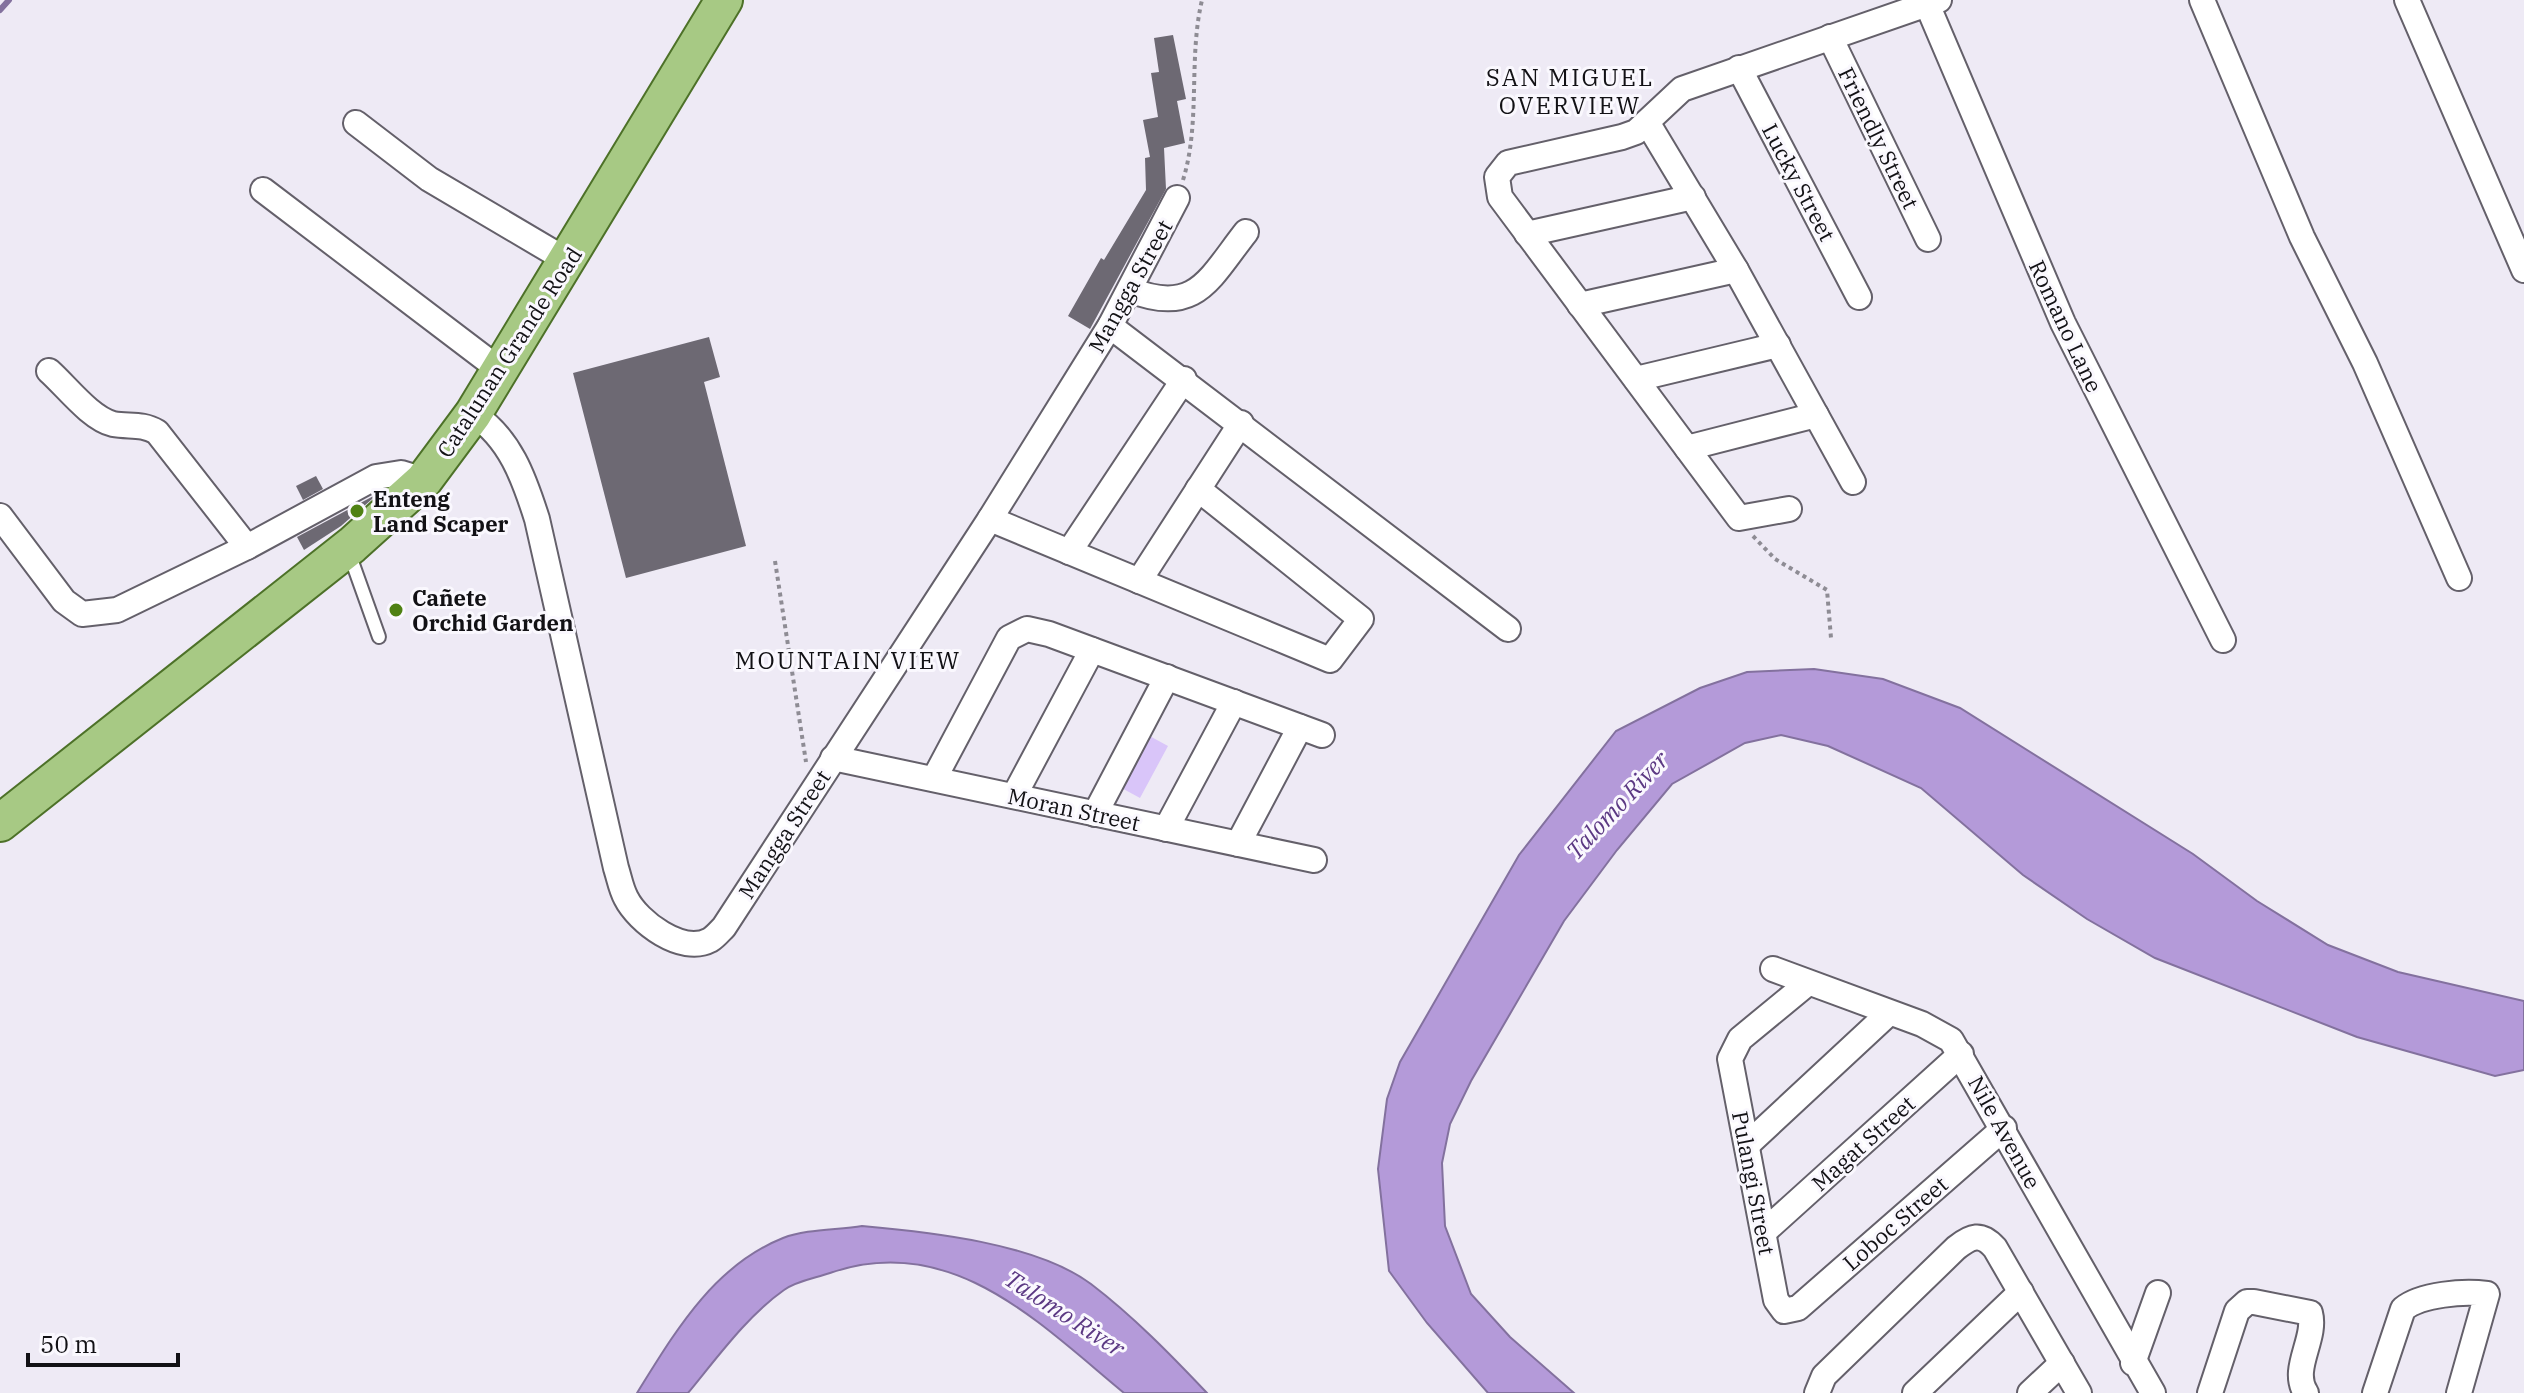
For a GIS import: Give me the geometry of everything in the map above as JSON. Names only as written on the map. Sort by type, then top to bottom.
[{"type":"main road","name":"Catalunan Grande Road","points":[[0,823],[348,549],[424,480],[473,414],[724,0]]},
{"type":"street","points":[[2202,0],[2259,139],[2365,363],[2459,578]]},
{"type":"street","points":[[2407,0],[2524,270]]},
{"type":"street","points":[[1789,509],[1739,518],[1527,234],[1496,187],[1501,169],[1516,160],[1622,137],[1647,122],[1657,109],[1682,89],[1933,2]]},
{"type":"street","name":"Romano Lane","points":[[1933,2],[2063,323],[2223,640]]},
{"type":"street","name":"Friendly Street","points":[[1830,37],[1928,239]]},
{"type":"street","name":"Lucky Street","points":[[1739,68],[1859,297]]},
{"type":"street","points":[[1647,122],[1736,270],[1853,482]]},
{"type":"street","points":[[356,123],[429,179],[568,261]]},
{"type":"street","points":[[263,190],[500,370]]},
{"type":"street","points":[[1527,234],[1693,197]]},
{"type":"street","name":"Mangga Street","points":[[473,414],[500,436],[525,481],[537,519],[616,868],[626,898],[646,923],[679,941],[696,943],[711,940],[724,927],[990,519],[1110,326],[1177,198]]},
{"type":"street","points":[[1130,290],[1162,301],[1177,301],[1210,278],[1246,232]]},
{"type":"street","points":[[1580,305],[1736,270]]},
{"type":"street","points":[[1110,326],[1184,379],[1508,629]]},
{"type":"street","points":[[1636,379],[1778,345]]},
{"type":"street","points":[[49,371],[101,418],[112,423],[148,427],[157,432],[247,547]]},
{"type":"street","points":[[1069,552],[1184,379]]},
{"type":"street","points":[[1687,448],[1816,415]]},
{"type":"street","points":[[1139,581],[1241,423]]},
{"type":"street","points":[[0,516],[64,601],[72,609],[92,616],[117,610],[247,547],[376,477],[401,473],[424,480]]},
{"type":"street","points":[[990,519],[1330,660],[1361,619],[1198,489]]},
{"type":"street","points":[[934,779],[1009,638],[1027,629],[1311,731],[1238,844]]},
{"type":"street","points":[[1014,796],[1092,650]]},
{"type":"street","points":[[1095,814],[1167,677]]},
{"type":"street","points":[[1166,829],[1234,702]]},
{"type":"street","name":"Moran Street","points":[[833,758],[1314,860]]},
{"type":"street","name":"Nile Avenue","points":[[1773,969],[1939,1031],[1951,1040],[2004,1128],[2133,1363],[2153,1393]]},
{"type":"street","name":"Pulangi Street","points":[[1784,1311],[1776,1300],[1765,1231],[1730,1068],[1731,1053],[1740,1039],[1808,983]]},
{"type":"street","points":[[1747,1145],[1889,1013]]},
{"type":"street","name":"Magat Street","points":[[1765,1231],[1961,1054]]},
{"type":"street","name":"Loboc Street","points":[[1784,1311],[1798,1308],[2004,1128]]},
{"type":"street","points":[[1817,1393],[1824,1376],[1956,1248],[1973,1236],[1981,1236],[1995,1248],[2079,1393]]},
{"type":"street","points":[[1915,1393],[2021,1292]]},
{"type":"street","points":[[2133,1363],[2158,1293]]},
{"type":"street","points":[[2375,1393],[2403,1309],[2416,1302],[2465,1293],[2487,1294],[2459,1393]]},
{"type":"street","points":[[2210,1393],[2237,1311],[2247,1302],[2310,1313],[2311,1329],[2300,1381],[2306,1393]]},
{"type":"street","points":[[2030,1393],[2062,1363]]},
{"type":"lane","points":[[348,549],[379,637]]},
{"type":"path","points":[[1177,198],[1189,159],[1196,39],[1202,0]]},
{"type":"path","points":[[1739,518],[1775,559],[1827,590],[1831,638]]},
{"type":"path","points":[[775,561],[809,776]]},
{"type":"shaded area","points":[[1133,727],[1168,746],[1140,798],[1105,779]]},
{"type":"water","name":"Talomo River","points":[[1814,669],[1883,679],[1960,708],[2193,854],[2257,901],[2328,945],[2398,972],[2524,1001],[2524,1070],[2495,1076],[2357,1037],[2155,958],[2087,919],[2023,875],[1921,788],[1828,746],[1781,735],[1745,743],[1672,784],[1617,850],[1564,921],[1471,1081],[1450,1124],[1442,1163],[1445,1226],[1471,1294],[1510,1337],[1574,1393],[1488,1393],[1427,1323],[1389,1271],[1378,1169],[1387,1099],[1400,1062],[1519,855],[1616,731],[1700,688],[1747,672]]},
{"type":"water","name":"Talomo River","points":[[862,1226],[981,1242],[1041,1258],[1068,1270],[1122,1309],[1207,1393],[1124,1393],[1059,1338],[990,1291],[954,1274],[915,1264],[874,1263],[806,1280],[784,1290],[745,1325],[688,1393],[637,1393],[698,1303],[736,1265],[758,1250],[792,1235]]},
{"type":"building","points":[[1173,35],[1186,99],[1177,101],[1185,143],[1164,148],[1166,189],[1090,329],[1068,316],[1101,258],[1104,260],[1146,190],[1145,158],[1150,157],[1143,120],[1158,117],[1151,73],[1159,72],[1154,38]]},
{"type":"building","points":[[709,337],[720,377],[704,382],[746,546],[626,578],[573,373]]},
{"type":"building","points":[[316,476],[323,489],[303,500],[296,486]]},
{"type":"building","points":[[379,493],[341,526],[304,550],[297,537]]},
{"type":"waterway","points":[[0,10],[9,0]]},
{"type":"place","name":"Enteng Land Scaper","points":[[357,511]]},
{"type":"place","name":"Cañete Orchid Garden","points":[[396,610]]},
{"type":"district","name":"SAN MIGUEL OVERVIEW","points":[[1570,91]]},
{"type":"district","name":"MOUNTAIN VIEW","points":[[848,660]]}]
